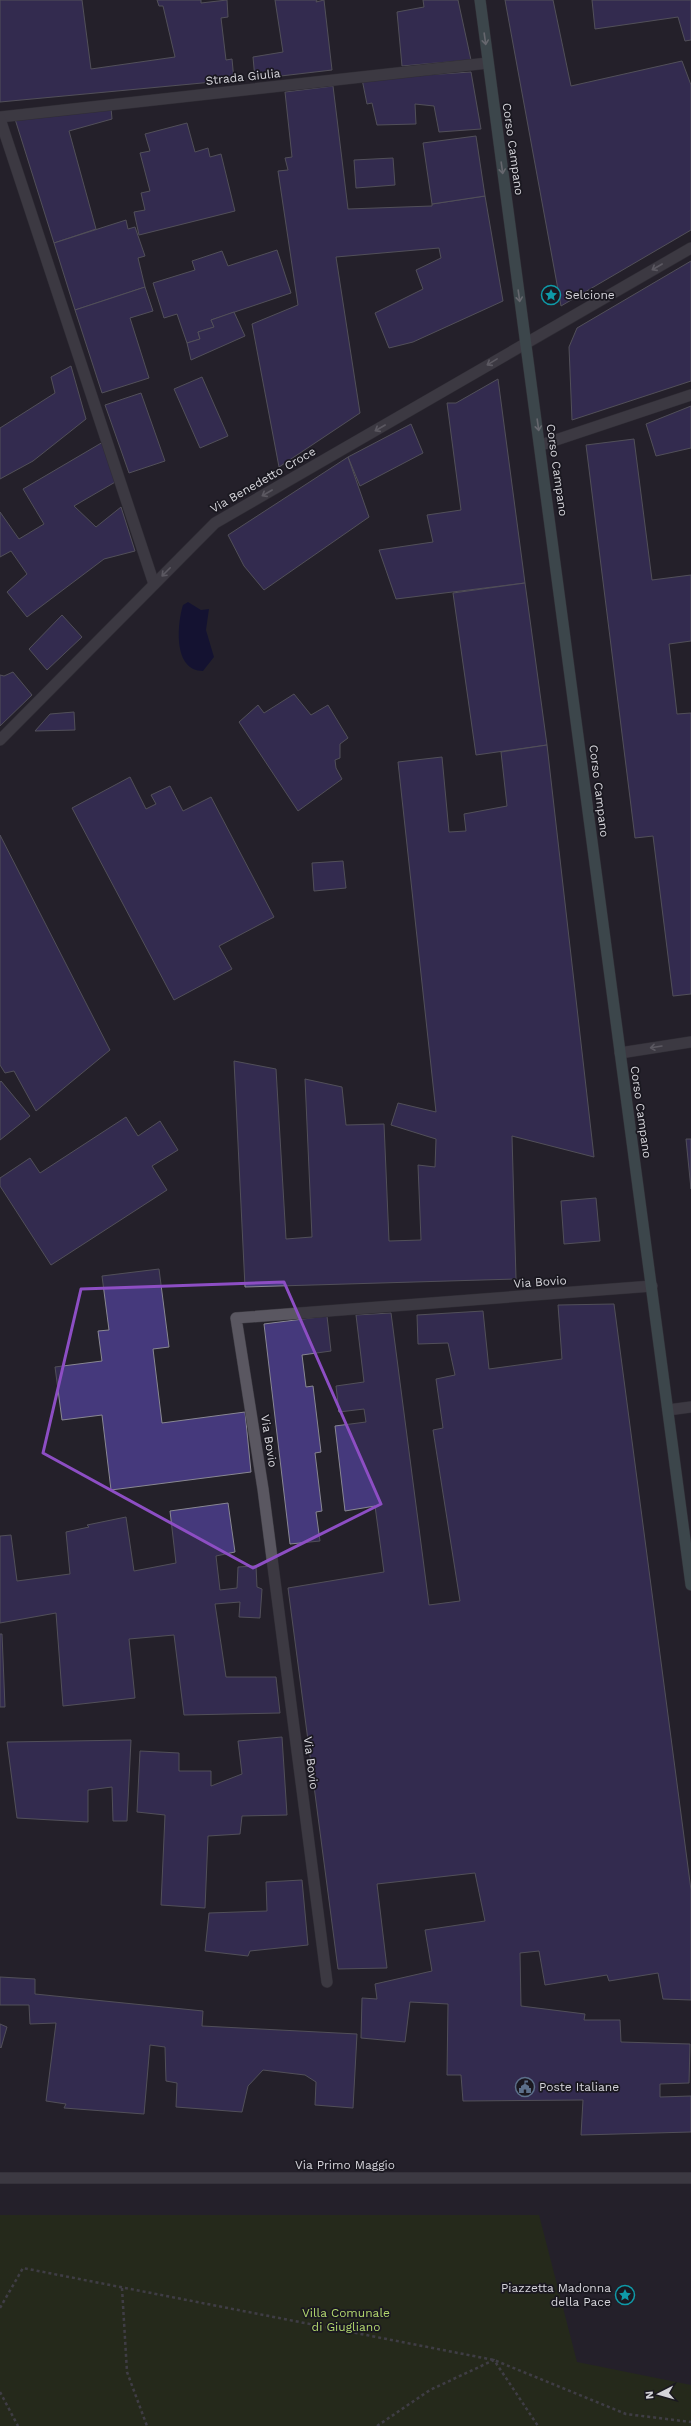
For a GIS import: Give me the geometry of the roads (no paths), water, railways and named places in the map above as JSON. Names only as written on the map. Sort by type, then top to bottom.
[{"type":"main road","name":"Corso Campano","points":[[480,0],[525,342],[541,445],[691,1585]]},
{"type":"street","name":"Strada Giulia","points":[[0,118],[488,63]]},
{"type":"street","points":[[0,118],[154,584]]},
{"type":"street","name":"Via Benedetto Croce","points":[[0,740],[215,523],[525,342],[691,248]]},
{"type":"street","points":[[541,445],[691,395]]},
{"type":"street","points":[[620,1053],[691,1042]]},
{"type":"street","name":"Via Bovio","points":[[327,1982],[263,1489],[236,1318],[652,1286]]},
{"type":"street","points":[[668,1410],[691,1407]]},
{"type":"street","name":"Via Primo Maggio","points":[[0,2178],[691,2178]]},
{"type":"place","name":"Selcione","points":[[551,295]]},
{"type":"place","name":"Poste Italiane","points":[[525,2087]]},
{"type":"place","name":"Piazzetta Madonna della Pace","points":[[625,2295]]},
{"type":"park label","name":"Villa Comunale di Giugliano","points":[[346,2320]]}]
